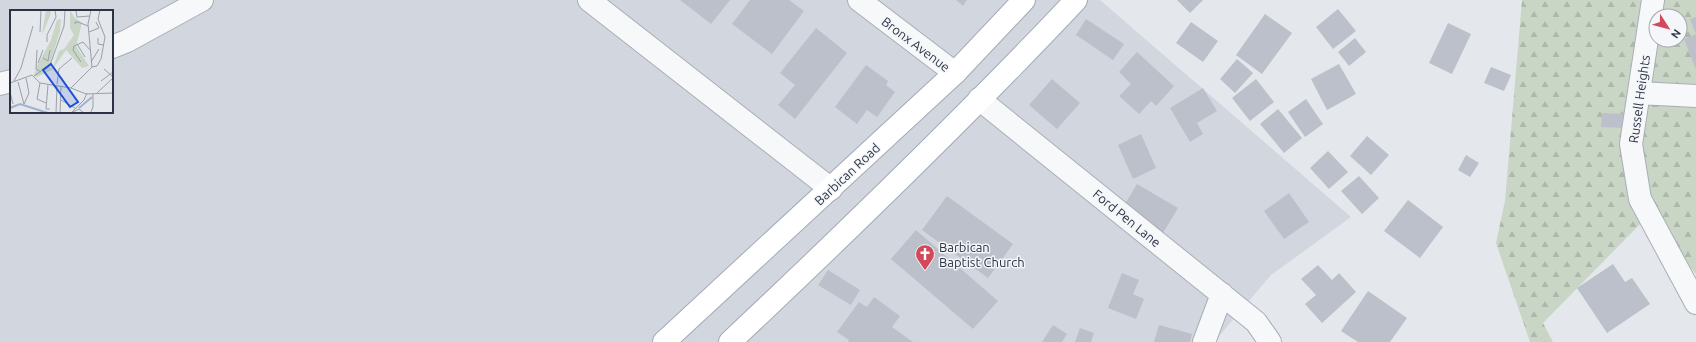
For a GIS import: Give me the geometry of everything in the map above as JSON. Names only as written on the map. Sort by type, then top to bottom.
[{"type":"main road","name":"Barbican Road","points":[[664,342],[955,73],[1024,0]]},
{"type":"main road","points":[[730,342],[863,216],[1037,42],[1076,0]]},
{"type":"street","points":[[113,47],[127,41],[202,0]]},
{"type":"street","points":[[589,0],[831,188]]},
{"type":"street","name":"Bronx Avenue","points":[[859,0],[955,73]]},
{"type":"street","name":"Russell Heights","points":[[1653,0],[1631,144],[1640,199],[1696,303]]},
{"type":"street","points":[[0,84],[10,80]]},
{"type":"street","points":[[1639,93],[1696,96]]},
{"type":"street","name":"Ford Pen Lane","points":[[979,100],[1256,322],[1270,342]]},
{"type":"street","points":[[1204,342],[1222,294]]},
{"type":"shaded area","points":[[0,0],[1100,0],[1351,217],[1271,275],[1214,342],[0,342]]},
{"type":"green space","points":[[1522,0],[1696,0],[1696,274],[1646,218],[1543,323],[1553,342],[1530,342],[1496,243],[1505,201]]},
{"type":"building","points":[[680,0],[730,0],[711,24]]},
{"type":"building","points":[[750,0],[789,0],[804,11],[772,54],[732,24]]},
{"type":"building","points":[[956,0],[967,0],[963,6]]},
{"type":"building","points":[[1177,0],[1203,0],[1190,13]]},
{"type":"building","points":[[1338,9],[1356,31],[1333,49],[1316,27]]},
{"type":"building","points":[[1265,14],[1292,33],[1262,74],[1236,55]]},
{"type":"building","points":[[1696,17],[1696,34],[1690,19]]},
{"type":"building","points":[[1086,19],[1124,44],[1113,60],[1076,35]]},
{"type":"building","points":[[1191,22],[1218,41],[1203,62],[1176,43]]},
{"type":"building","points":[[1448,23],[1471,34],[1452,74],[1429,63]]},
{"type":"building","points":[[816,28],[847,53],[795,119],[778,105],[795,85],[780,73]]},
{"type":"building","points":[[1696,34],[1696,69],[1688,48],[1688,37]]},
{"type":"building","points":[[1355,38],[1366,52],[1349,66],[1338,52]]},
{"type":"building","points":[[1137,52],[1174,86],[1156,106],[1151,101],[1139,114],[1119,96],[1131,84],[1119,72]]},
{"type":"building","points":[[1237,59],[1253,73],[1235,93],[1220,79]]},
{"type":"building","points":[[1339,64],[1356,94],[1327,110],[1311,79]]},
{"type":"building","points":[[866,65],[888,81],[886,85],[895,92],[877,117],[867,110],[857,124],[835,107]]},
{"type":"building","points":[[1491,67],[1511,75],[1504,91],[1484,83]]},
{"type":"building","points":[[1052,79],[1080,103],[1057,129],[1029,105]]},
{"type":"building","points":[[1256,79],[1274,102],[1250,121],[1232,98]]},
{"type":"building","points":[[1203,88],[1217,111],[1197,123],[1203,134],[1190,142],[1170,108]]},
{"type":"building","points":[[1306,99],[1323,124],[1305,137],[1288,112]]},
{"type":"building","points":[[1278,109],[1302,138],[1284,153],[1260,124]]},
{"type":"building","points":[[1602,113],[1625,114],[1624,128],[1601,127]]},
{"type":"building","points":[[1141,134],[1156,168],[1133,179],[1118,145]]},
{"type":"building","points":[[1367,136],[1389,155],[1371,175],[1350,156]]},
{"type":"building","points":[[1328,151],[1348,172],[1329,189],[1310,168]]},
{"type":"building","points":[[1466,155],[1479,163],[1470,177],[1458,170]]},
{"type":"building","points":[[1359,176],[1379,198],[1362,214],[1341,191]]},
{"type":"building","points":[[1137,184],[1178,208],[1163,233],[1122,209]]},
{"type":"building","points":[[1289,193],[1309,222],[1284,239],[1264,211]]},
{"type":"building","points":[[947,196],[1013,244],[988,278],[922,230]]},
{"type":"building","points":[[1408,200],[1443,227],[1420,258],[1384,231]]},
{"type":"building","points":[[916,230],[998,301],[973,329],[891,259]]},
{"type":"building","points":[[1613,264],[1625,282],[1632,278],[1650,304],[1607,333],[1577,288]]},
{"type":"building","points":[[1318,265],[1332,280],[1339,273],[1356,292],[1322,323],[1305,304],[1316,295],[1301,279]]},
{"type":"building","points":[[828,270],[860,290],[851,305],[818,285]]},
{"type":"building","points":[[1122,273],[1139,280],[1133,294],[1144,299],[1136,319],[1108,308]]},
{"type":"building","points":[[1368,291],[1407,318],[1390,342],[1358,342],[1341,331]]},
{"type":"building","points":[[874,297],[900,316],[892,327],[913,342],[848,342],[849,340],[837,332],[859,302],[867,307]]},
{"type":"building","points":[[1053,325],[1067,334],[1062,342],[1042,342]]},
{"type":"building","points":[[1159,325],[1192,334],[1190,342],[1154,342]]},
{"type":"building","points":[[1080,328],[1094,333],[1091,342],[1075,342]]},
{"type":"place","name":"Barbican Baptist Church","points":[[925,271]]}]
